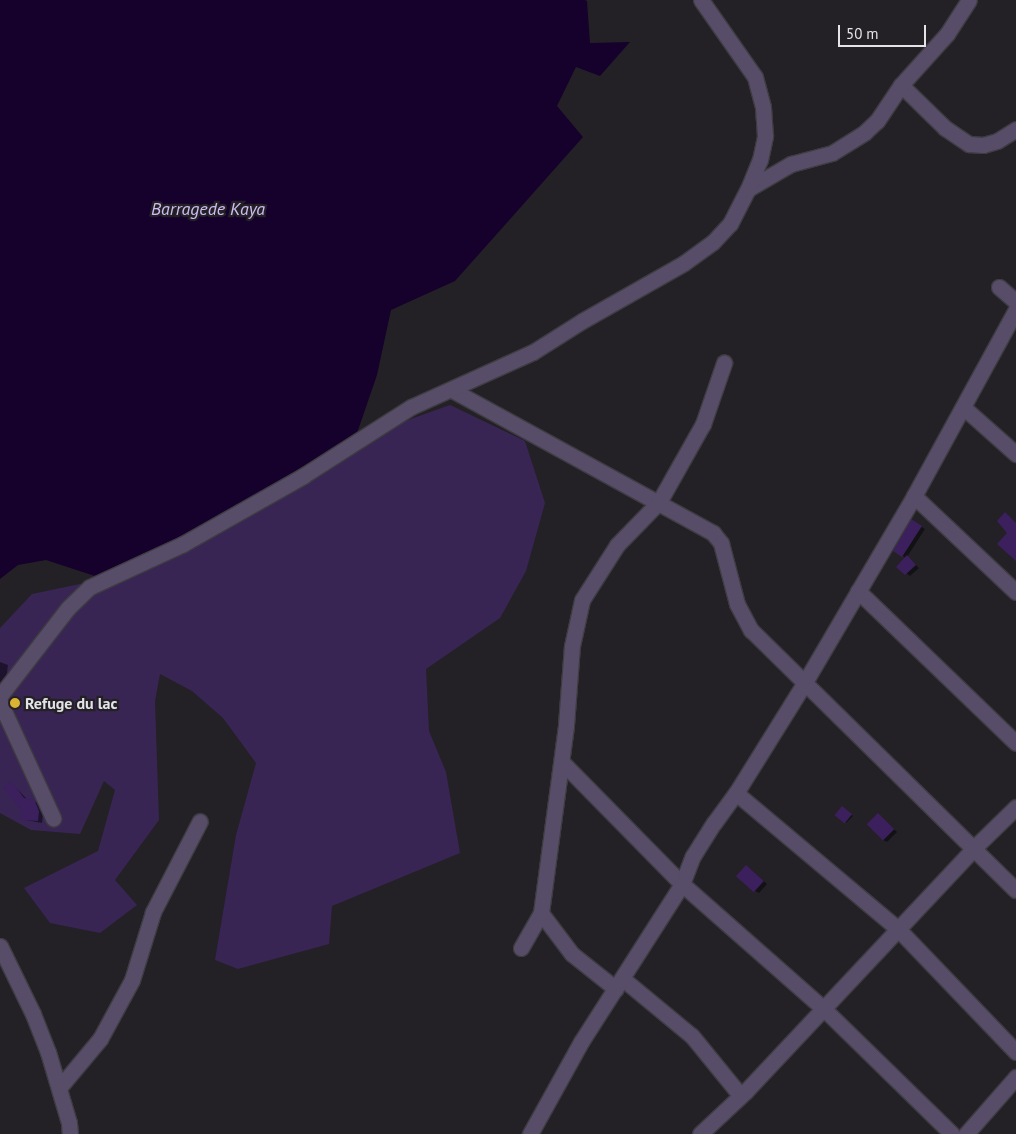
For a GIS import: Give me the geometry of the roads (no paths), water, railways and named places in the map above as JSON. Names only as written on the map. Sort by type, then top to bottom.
[{"type":"street","points":[[0,696],[68,608],[90,587],[183,544],[303,476],[411,407],[533,352],[582,321],[684,263],[713,242],[730,224],[748,188],[760,160],[765,136],[760,90],[755,78],[701,0]]},
{"type":"street","points":[[748,188],[791,164],[832,152],[865,132],[877,121],[901,84],[947,34],[969,0]]},
{"type":"street","points":[[901,84],[946,128],[969,144],[982,145],[1016,130]]},
{"type":"street","points":[[999,287],[1016,302]]},
{"type":"street","points":[[530,1134],[581,1042],[682,884],[693,856],[714,822],[736,793],[805,682],[914,496],[1016,310]]},
{"type":"street","points":[[521,948],[541,913],[562,762],[572,646],[582,600],[617,545],[659,502],[703,424],[724,363]]},
{"type":"street","points":[[452,390],[713,533],[721,543],[737,604],[751,630],[972,849],[1016,890]]},
{"type":"street","points":[[963,407],[1016,454]]},
{"type":"street","points":[[914,496],[1016,592]]},
{"type":"street","points":[[858,590],[1016,742]]},
{"type":"street","points":[[0,702],[53,818]]},
{"type":"street","points":[[562,762],[682,884],[824,1009],[952,1134]]},
{"type":"street","points":[[736,793],[898,930],[1016,1052]]},
{"type":"street","points":[[700,1134],[741,1096],[972,849],[1016,807]]},
{"type":"street","points":[[58,1088],[100,1039],[132,980],[154,912],[200,821]]},
{"type":"street","points":[[541,913],[572,954],[619,984],[692,1036],[741,1096]]},
{"type":"street","points":[[0,946],[33,1014],[69,1123],[70,1134]]},
{"type":"street","points":[[966,1134],[1016,1076]]},
{"type":"water","name":"Barragede Kaya","points":[[0,0],[585,0],[587,1],[590,43],[630,42],[600,76],[576,67],[557,106],[583,137],[455,281],[391,310],[377,375],[355,439],[104,579],[46,560],[18,565],[0,579]]},
{"type":"place","name":"Refuge du lac","points":[[15,703]]}]
